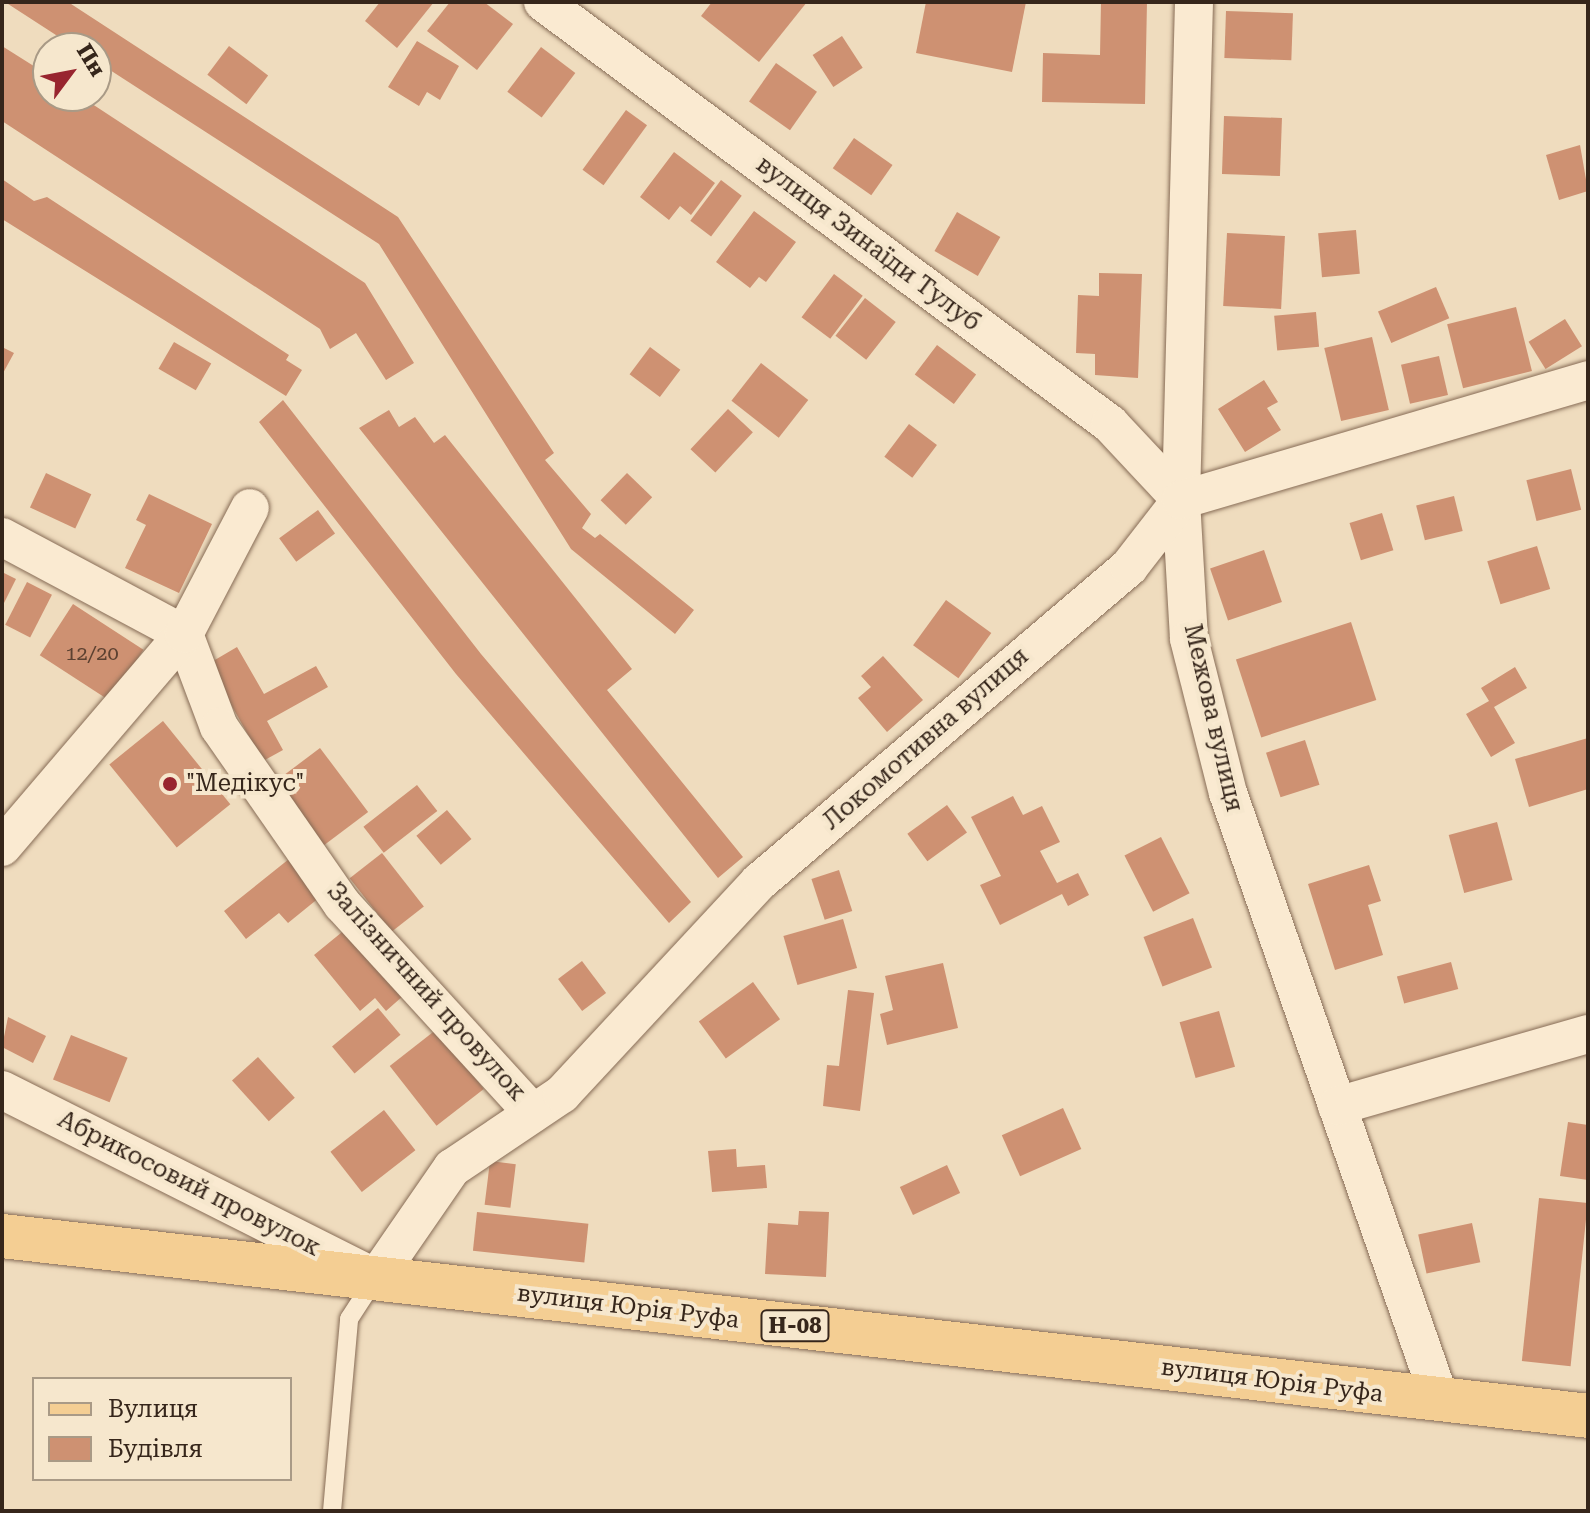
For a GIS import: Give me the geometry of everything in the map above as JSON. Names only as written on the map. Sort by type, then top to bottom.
[{"type":"main road","name":"вулиця Юрія Руфа","points":[[2,1236],[1588,1416]]},
{"type":"street","name":"вулиця Зинаїди Тулуб","points":[[543,2],[1110,424],[1181,500]]},
{"type":"street","name":"Межова вулиця","points":[[1194,2],[1181,500],[1189,639],[1228,793],[1440,1400]]},
{"type":"street","points":[[1181,500],[1588,380]]},
{"type":"street","name":"Локомотивна вулиця","points":[[376,1278],[452,1168],[562,1094],[759,882],[1129,567],[1181,500]]},
{"type":"street","points":[[2,847],[184,634],[250,508]]},
{"type":"street","points":[[2,537],[184,634]]},
{"type":"street","name":"Залізничний провулок","points":[[184,634],[219,727],[342,904],[533,1113]]},
{"type":"street","points":[[1337,1106],[1588,1034]]},
{"type":"street","name":"Абрикосовий провулок","points":[[2,1090],[376,1278]]},
{"type":"lane","points":[[332,1511],[349,1319],[376,1278]]},
{"type":"building","points":[[5,2],[68,2],[398,217],[554,453],[545,460],[591,514],[582,528],[595,538],[600,534],[694,610],[675,634],[571,549],[379,244],[112,71],[112,32],[51,32]]},
{"type":"building","points":[[380,2],[434,2],[397,48],[365,21]]},
{"type":"building","points":[[450,2],[484,2],[513,24],[477,70],[427,31]]},
{"type":"building","points":[[712,2],[807,2],[759,62],[701,16]]},
{"type":"building","points":[[926,2],[1026,2],[1012,72],[916,53]]},
{"type":"building","points":[[1101,2],[1147,2],[1145,104],[1042,102],[1043,53],[1100,55]]},
{"type":"building","points":[[1226,11],[1293,13],[1291,60],[1224,58]]},
{"type":"building","points":[[842,36],[863,68],[833,87],[813,55]]},
{"type":"building","points":[[417,41],[459,66],[440,100],[427,92],[419,106],[388,87]]},
{"type":"building","points":[[2,46],[32,65],[32,112],[104,112],[365,283],[414,363],[386,380],[356,333],[330,349],[320,329],[2,121]]},
{"type":"building","points":[[229,46],[268,75],[246,104],[207,75]]},
{"type":"building","points":[[541,47],[575,73],[542,118],[507,92]]},
{"type":"building","points":[[776,63],[817,92],[790,130],[749,102]]},
{"type":"building","points":[[626,110],[647,125],[604,185],[583,170]]},
{"type":"building","points":[[1224,116],[1282,118],[1280,176],[1222,174]]},
{"type":"building","points":[[854,138],[893,165],[871,195],[833,168]]},
{"type":"building","points":[[1580,145],[1588,191],[1559,200],[1546,155]]},
{"type":"building","points":[[674,152],[715,183],[691,215],[680,206],[669,220],[640,197]]},
{"type":"building","points":[[2,179],[34,201],[47,197],[289,355],[286,360],[302,370],[286,396],[2,219]]},
{"type":"building","points":[[721,180],[742,196],[711,236],[690,221]]},
{"type":"building","points":[[754,211],[796,242],[766,282],[759,277],[750,288],[716,262]]},
{"type":"building","points":[[957,212],[1000,237],[978,276],[934,251]]},
{"type":"building","points":[[1356,230],[1360,274],[1322,277],[1318,233]]},
{"type":"building","points":[[1227,233],[1285,236],[1281,309],[1223,306]]},
{"type":"building","points":[[1099,273],[1142,274],[1138,378],[1095,375],[1095,354],[1076,353],[1078,295],[1099,296]]},
{"type":"building","points":[[834,274],[863,296],[830,339],[802,317]]},
{"type":"building","points":[[1436,287],[1449,318],[1391,343],[1378,312]]},
{"type":"building","points":[[865,298],[896,322],[866,360],[835,336]]},
{"type":"building","points":[[1516,307],[1532,371],[1463,388],[1447,324]]},
{"type":"building","points":[[1316,312],[1319,347],[1277,351],[1274,316]]},
{"type":"building","points":[[1565,319],[1582,346],[1545,369],[1529,342]]},
{"type":"building","points":[[1372,337],[1389,410],[1341,421],[1324,348]]},
{"type":"building","points":[[174,342],[211,364],[196,390],[158,369]]},
{"type":"building","points":[[937,345],[976,374],[954,404],[915,375]]},
{"type":"building","points":[[2,347],[14,353],[2,375]]},
{"type":"building","points":[[650,347],[680,370],[660,397],[630,374]]},
{"type":"building","points":[[1439,356],[1448,395],[1410,404],[1401,365]]},
{"type":"building","points":[[761,363],[808,400],[779,438],[731,401]]},
{"type":"building","points":[[1264,380],[1278,402],[1267,408],[1281,430],[1245,452],[1218,409]]},
{"type":"building","points":[[283,400],[481,654],[691,902],[669,923],[456,674],[259,422]]},
{"type":"building","points":[[728,409],[753,432],[715,472],[690,449]]},
{"type":"building","points":[[389,410],[399,427],[415,417],[434,443],[445,435],[632,669],[607,690],[743,857],[718,878],[359,428]]},
{"type":"building","points":[[909,424],[937,445],[912,478],[884,457]]},
{"type":"building","points":[[1571,469],[1581,510],[1537,521],[1526,480]]},
{"type":"building","points":[[46,473],[91,494],[75,529],[30,507]]},
{"type":"building","points":[[627,473],[652,497],[626,525],[601,500]]},
{"type":"building","points":[[149,494],[212,524],[179,593],[125,568],[146,525],[136,520]]},
{"type":"building","points":[[1454,496],[1463,531],[1425,540],[1416,505]]},
{"type":"building","points":[[318,510],[335,533],[296,562],[279,538]]},
{"type":"building","points":[[1382,513],[1393,550],[1361,560],[1349,523]]},
{"type":"building","points":[[1537,546],[1550,589],[1500,604],[1487,561]]},
{"type":"building","points":[[1264,550],[1282,602],[1228,621],[1210,569]]},
{"type":"building","points":[[2,572],[16,579],[2,607]]},
{"type":"building","points":[[27,582],[52,595],[30,637],[5,625]]},
{"type":"building","points":[[946,600],[991,633],[958,678],[913,645]]},
{"type":"building","points":[[73,604],[143,650],[110,701],[40,655]]},
{"type":"building","points":[[1351,622],[1376,700],[1261,737],[1236,659]]},
{"type":"building","points":[[237,647],[264,694],[316,666],[328,687],[267,721],[283,750],[263,761],[208,664]]},
{"type":"building","points":[[883,656],[923,700],[887,732],[858,698],[871,687],[861,676]]},
{"type":"building","points":[[1515,667],[1527,688],[1494,707],[1515,743],[1491,757],[1466,714],[1489,701],[1481,688]]},
{"type":"building","name":"\"Медікус\"","points":[[163,721],[230,804],[177,848],[109,764]]},
{"type":"building","points":[[1588,738],[1588,789],[1529,807],[1515,759]]},
{"type":"building","points":[[1305,740],[1320,785],[1281,797],[1266,753]]},
{"type":"building","points":[[320,748],[368,812],[319,849],[270,785]]},
{"type":"building","points":[[417,785],[437,811],[384,853],[363,827]]},
{"type":"building","points":[[1013,796],[1023,815],[1042,806],[1060,842],[1040,851],[1057,883],[1078,873],[1089,895],[1068,906],[1062,894],[1000,925],[980,885],[1001,876],[971,817]]},
{"type":"building","points":[[947,805],[967,833],[927,861],[907,834]]},
{"type":"building","points":[[447,810],[471,839],[441,865],[416,836]]},
{"type":"building","points":[[1497,822],[1513,880],[1464,893],[1449,835]]},
{"type":"building","points":[[1161,837],[1190,893],[1153,912],[1124,856]]},
{"type":"building","points":[[382,853],[424,907],[392,932],[350,878]]},
{"type":"building","points":[[289,859],[320,897],[288,923],[279,913],[246,939],[224,911]]},
{"type":"building","points":[[1369,865],[1381,901],[1368,905],[1383,955],[1335,970],[1308,884]]},
{"type":"building","points":[[839,870],[852,911],[825,920],[811,879]]},
{"type":"building","points":[[1193,918],[1212,967],[1163,986],[1144,937]]},
{"type":"building","points":[[843,919],[857,968],[797,985],[783,936]]},
{"type":"building","points":[[347,928],[403,996],[386,1011],[375,998],[360,1011],[314,955]]},
{"type":"building","points":[[582,961],[606,993],[582,1011],[558,979]]},
{"type":"building","points":[[1451,962],[1458,989],[1404,1004],[1397,976]]},
{"type":"building","points":[[943,963],[958,1028],[887,1045],[880,1014],[893,1010],[885,976]]},
{"type":"building","points":[[753,982],[780,1019],[726,1059],[699,1021]]},
{"type":"building","points":[[848,990],[874,993],[860,1111],[823,1106],[827,1065],[839,1066]]},
{"type":"building","points":[[378,1008],[400,1035],[355,1073],[332,1047]]},
{"type":"building","points":[[1219,1011],[1235,1067],[1196,1078],[1180,1022]]},
{"type":"building","points":[[8,1017],[46,1036],[33,1063],[2,1047]]},
{"type":"building","points":[[437,1029],[484,1089],[437,1126],[390,1066]]},
{"type":"building","points":[[71,1035],[128,1058],[110,1102],[53,1080]]},
{"type":"building","points":[[258,1057],[295,1098],[269,1121],[232,1080]]},
{"type":"building","points":[[1063,1108],[1081,1149],[1020,1176],[1002,1135]]},
{"type":"building","points":[[384,1110],[415,1150],[362,1192],[330,1152]]},
{"type":"building","points":[[1568,1122],[1588,1125],[1588,1180],[1560,1176]]},
{"type":"building","points":[[736,1149],[737,1167],[765,1165],[767,1188],[712,1192],[708,1151]]},
{"type":"building","points":[[490,1161],[516,1164],[510,1208],[485,1205]]},
{"type":"building","points":[[947,1165],[960,1193],[913,1215],[900,1187]]},
{"type":"building","points":[[1539,1198],[1588,1203],[1571,1366],[1522,1361]]},
{"type":"building","points":[[799,1211],[829,1212],[826,1277],[765,1274],[768,1223],[798,1225]]},
{"type":"building","points":[[477,1212],[588,1224],[584,1262],[473,1251]]},
{"type":"building","points":[[1472,1223],[1480,1262],[1427,1274],[1418,1234]]},
{"type":"place","name":"\"Медікус\"","points":[[170,784]]}]
